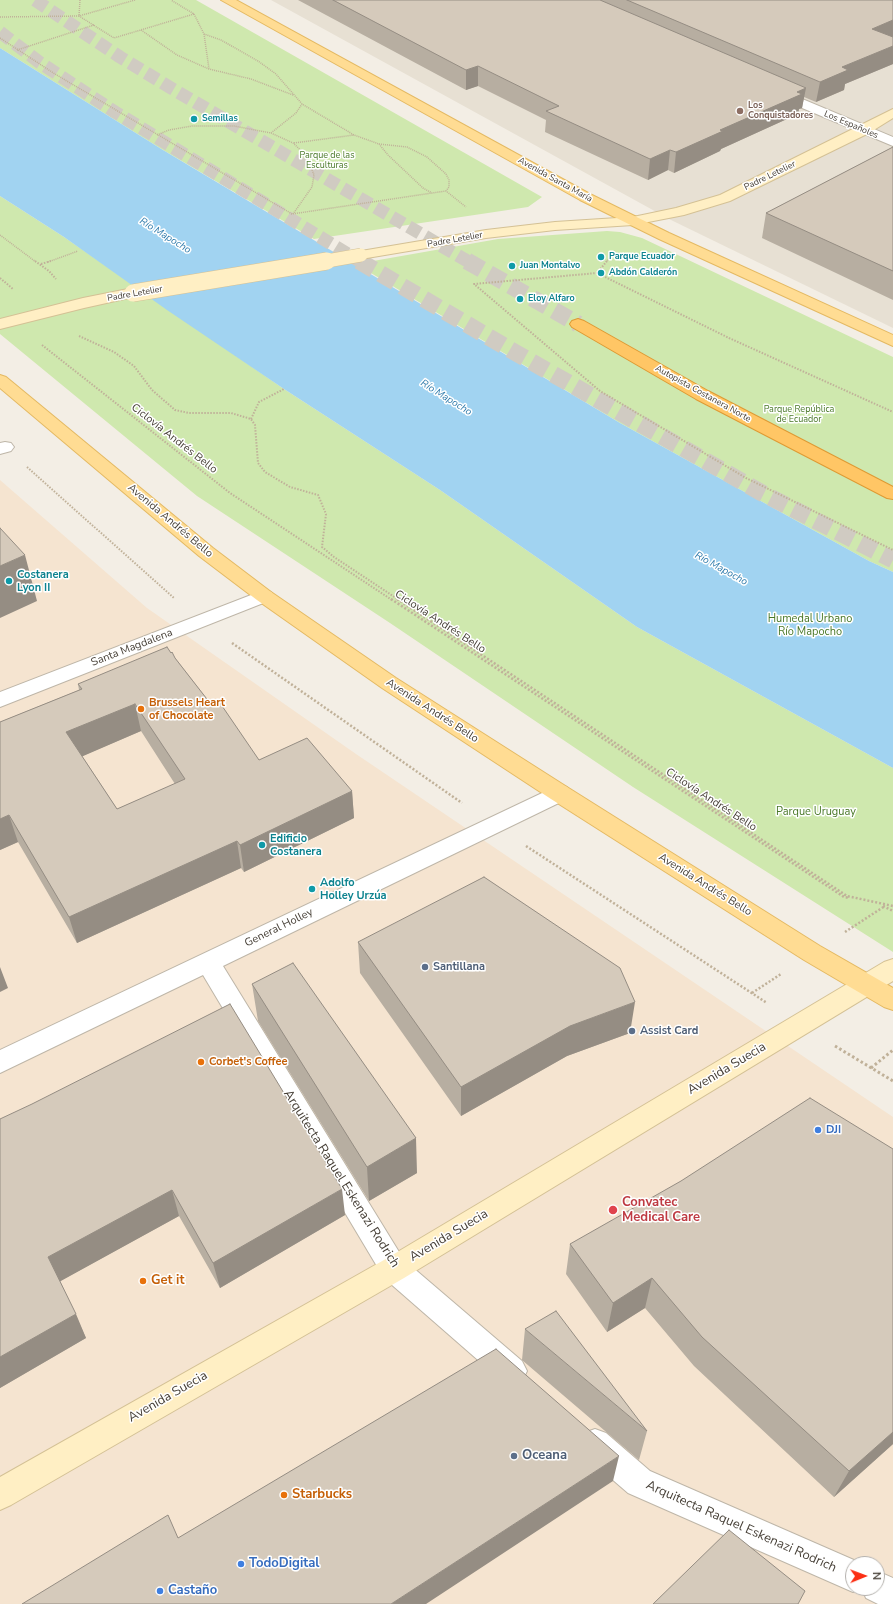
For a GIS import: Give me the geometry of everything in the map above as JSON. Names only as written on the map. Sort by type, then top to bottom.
[{"type":"highway","name":"Autopista Costanera Norte","points":[[578,324],[702,395],[893,494]]},
{"type":"main road","name":"Avenida Santa María","points":[[227,0],[585,196],[634,221],[893,341]]},
{"type":"main road","name":"Avenida Andrés Bello","points":[[0,380],[206,552],[264,596],[389,683],[559,793],[812,953],[893,1000]]},
{"type":"street","name":"Los Españoles","points":[[763,86],[893,142]]},
{"type":"street","name":"Padre Letelier","points":[[7,322],[133,294],[361,255],[519,230],[634,221],[679,212],[725,198],[864,130],[893,113]]},
{"type":"street","name":"Santa Magdalena","points":[[0,700],[264,596]]},
{"type":"street","name":"General Holley","points":[[0,1062],[559,793]]},
{"type":"street","name":"Arquitecta Raquel Eskenazi Rodrich","points":[[208,962],[394,1269],[531,1388]]},
{"type":"street","name":"Avenida Suecia","points":[[0,1494],[394,1269],[893,969]]},
{"type":"street","name":"Arquitecta Raquel Eskenazi Rodrich","points":[[573,1425],[639,1482],[845,1572]]},
{"type":"path","points":[[79,16],[80,0]]},
{"type":"path","points":[[0,17],[79,16],[135,0]]},
{"type":"path","points":[[171,0],[194,14],[204,34],[209,70]]},
{"type":"path","points":[[79,16],[114,38],[194,14]]},
{"type":"path","points":[[17,50],[94,25]]},
{"type":"path","points":[[140,30],[177,55],[209,70],[251,79],[294,95]]},
{"type":"path","points":[[204,34],[221,40],[258,61],[276,74],[302,104],[354,135],[379,144],[408,147],[427,157],[446,174],[449,180],[449,187],[446,191]]},
{"type":"path","points":[[0,38],[17,50],[157,135],[292,214],[446,191],[469,210]]},
{"type":"path","points":[[271,133],[299,110],[302,104]]},
{"type":"path","points":[[157,135],[182,127],[202,125],[234,126],[271,133],[293,143],[307,156],[314,175],[312,187],[292,214]]},
{"type":"path","points":[[293,143],[354,135]]},
{"type":"path","points":[[379,144],[388,155],[417,183],[432,193]]},
{"type":"path","points":[[0,235],[41,264],[53,275],[56,279],[56,283]]},
{"type":"path","points":[[41,264],[78,251]]},
{"type":"path","points":[[597,273],[729,338],[893,412]]},
{"type":"path","points":[[0,278],[20,296],[34,315],[119,356],[134,366],[152,390],[175,410],[189,413],[231,413],[251,419],[255,425],[258,463],[265,472],[290,487],[318,495],[326,514],[322,547],[334,557],[847,896],[893,906]]},
{"type":"path","name":"Ciclovía Andrés Bello","points":[[7,322],[51,353],[230,493],[844,897],[886,906],[893,912]]},
{"type":"path","points":[[251,419],[259,402],[284,389]]},
{"type":"path","points":[[2,448],[200,621],[493,825],[800,1025],[893,1081]]},
{"type":"path","points":[[871,1068],[893,1050]]},
{"type":"shaded area","points":[[271,0],[893,0],[893,328],[671,220]]},
{"type":"shaded area","points":[[0,480],[147,608],[356,754],[893,1117],[893,1604],[0,1604]]},
{"type":"green space","name":"Parque de las Esculturas","points":[[0,0],[196,0],[542,197],[528,207],[314,239],[163,150],[0,48]]},
{"type":"green space","name":"Parque Uruguay","points":[[0,196],[64,237],[284,389],[440,490],[637,627],[893,768],[893,952],[633,787],[390,623],[197,496],[0,334]]},
{"type":"green space","name":"Parque República de Ecuador","points":[[607,231],[620,232],[642,238],[893,357],[893,572],[869,561],[620,423],[356,264],[498,239]]},
{"type":"water","name":"Humedal Urbano Río Mapocho","points":[[0,48],[163,150],[620,423],[869,561],[893,572],[893,768],[637,627],[440,490],[284,389],[167,310],[64,237],[0,196]]},
{"type":"building","points":[[333,0],[600,0],[806,88],[797,92],[802,94],[720,130],[723,131],[676,152],[670,150],[650,159],[546,111],[559,106],[478,66],[466,70]]},
{"type":"building","points":[[627,0],[893,0],[893,20],[872,29],[893,37],[893,46],[842,67],[848,70],[820,82]]},
{"type":"building","points":[[893,147],[893,271],[766,213]]},
{"type":"building","points":[[0,528],[25,555],[0,566]]},
{"type":"building","points":[[167,647],[210,703],[218,700],[259,760],[307,738],[352,791],[240,845],[237,841],[69,917],[9,815],[0,819],[0,722],[82,689],[78,684]],"holes":[[[135,704],[185,779],[117,809],[66,732]]]},
{"type":"building","points":[[484,877],[620,968],[635,1002],[570,1026],[461,1087],[358,942]]},
{"type":"building","points":[[293,963],[416,1138],[367,1167],[252,984]]},
{"type":"building","points":[[230,1004],[342,1189],[213,1263],[172,1190],[48,1257],[76,1314],[0,1357],[0,1119]]},
{"type":"building","points":[[810,1098],[893,1149],[893,1432],[849,1471],[702,1337],[652,1278],[613,1303],[570,1244],[681,1181]]},
{"type":"building","points":[[556,1311],[647,1431],[525,1329]]},
{"type":"building","points":[[496,1349],[619,1456],[391,1604],[22,1604],[168,1515],[178,1538]]},
{"type":"building","points":[[729,1530],[805,1591],[798,1604],[653,1604]]},
{"type":"tunnel","points":[[35,0],[120,57],[171,88],[469,262]]},
{"type":"tunnel","points":[[0,32],[39,62],[115,112],[361,262]]},
{"type":"tunnel","points":[[359,261],[516,353],[762,493],[893,560]]},
{"type":"tunnel","points":[[467,261],[578,324]]},
{"type":"place","name":"Los Conquistadores","points":[[740,111]]},
{"type":"place","name":"Semillas","points":[[194,119]]},
{"type":"place","name":"Parque Ecuador","points":[[601,257]]},
{"type":"place","name":"Juan Montalvo","points":[[512,266]]},
{"type":"place","name":"Abdón Calderón","points":[[601,273]]},
{"type":"place","name":"Eloy Alfaro","points":[[520,299]]},
{"type":"place","name":"Costanera Lyon II","points":[[9,581]]},
{"type":"place","name":"Brussels Heart of Chocolate","points":[[141,709]]},
{"type":"place","name":"Edificio Costanera","points":[[262,845]]},
{"type":"place","name":"Adolfo Holley Urzúa","points":[[312,889]]},
{"type":"place","name":"Santillana","points":[[425,967]]},
{"type":"place","name":"Assist Card","points":[[632,1031]]},
{"type":"place","name":"Corbet's Coffee","points":[[201,1062]]},
{"type":"place","name":"DJI","points":[[818,1130]]},
{"type":"place","name":"Convatec Medical Care","points":[[613,1210]]},
{"type":"place","name":"Get it","points":[[143,1281]]},
{"type":"place","name":"Oceana","points":[[514,1456]]},
{"type":"place","name":"Starbucks","points":[[284,1495]]},
{"type":"place","name":"TodoDigital","points":[[241,1564]]},
{"type":"place","name":"Castaño","points":[[160,1591]]},
{"type":"water label","name":"Río Mapocho","points":[[165,236]]},
{"type":"water label","name":"Río Mapocho","points":[[446,398]]},
{"type":"water label","name":"Río Mapocho","points":[[721,569]]}]
